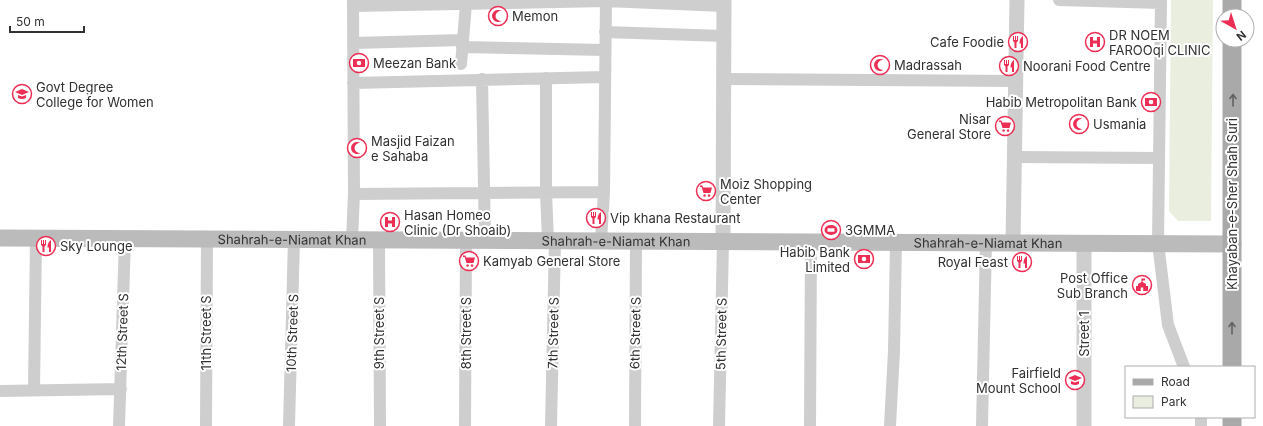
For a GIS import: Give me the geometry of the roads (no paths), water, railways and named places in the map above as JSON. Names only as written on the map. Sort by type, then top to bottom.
[{"type":"main road","name":"Khayaban-e-Sher Shah Suri","points":[[1232,48],[1232,366]]},
{"type":"main road","name":"Shahrah-e-Niamat Khan","points":[[0,238],[1084,242],[1233,244]]},
{"type":"street","points":[[1013,242],[1017,0]]},
{"type":"street","points":[[1059,0],[1161,1],[1158,243],[1168,325],[1184,366]]},
{"type":"street","points":[[601,241],[604,192],[604,77],[606,1]]},
{"type":"street","points":[[352,240],[354,194],[353,3],[466,4],[606,1],[724,3],[723,241]]},
{"type":"street","points":[[461,64],[466,4]]},
{"type":"street","points":[[605,32],[724,36]]},
{"type":"street","points":[[353,44],[463,43],[605,50]]},
{"type":"street","points":[[353,83],[604,77]]},
{"type":"street","name":"7th Street S","points":[[546,78],[546,193],[551,240],[551,426]]},
{"type":"street","points":[[482,79],[485,240]]},
{"type":"street","points":[[724,79],[1016,81]]},
{"type":"street","points":[[1015,157],[1159,158]]},
{"type":"street","points":[[354,194],[604,192]]},
{"type":"street","points":[[34,390],[36,238]]},
{"type":"street","name":"12th Street S","points":[[119,426],[126,239]]},
{"type":"street","name":"11th Street S","points":[[206,426],[207,239]]},
{"type":"street","name":"10th Street S","points":[[289,426],[294,239]]},
{"type":"street","name":"9th Street S","points":[[379,240],[380,426]]},
{"type":"street","name":"8th Street S","points":[[465,426],[466,240]]},
{"type":"street","name":"6th Street S","points":[[634,426],[636,241]]},
{"type":"street","name":"5th Street S","points":[[719,426],[723,241]]},
{"type":"street","points":[[810,426],[811,241]]},
{"type":"street","points":[[890,426],[894,352],[896,242]]},
{"type":"street","points":[[982,426],[986,242]]},
{"type":"street","name":"Street 1","points":[[1084,242],[1084,426]]},
{"type":"street","points":[[0,391],[121,389]]},
{"type":"place","name":"Memon","points":[[498,16]]},
{"type":"place","name":"Cafe Foodie","points":[[1018,42]]},
{"type":"place","name":"DR NOEM FAROOqi CLINIC","points":[[1095,42]]},
{"type":"place","name":"Meezan Bank","points":[[359,63]]},
{"type":"place","name":"Madrassah","points":[[880,65]]},
{"type":"place","name":"Noorani Food Centre","points":[[1009,66]]},
{"type":"place","name":"Govt Degree College for Women","points":[[22,94]]},
{"type":"place","name":"Habib Metropolitan Bank","points":[[1151,102]]},
{"type":"place","name":"Usmania","points":[[1079,124]]},
{"type":"place","name":"Nisar General Store","points":[[1005,126]]},
{"type":"place","name":"Masjid Faizan e Sahaba","points":[[357,148]]},
{"type":"place","name":"Moiz Shopping Center","points":[[706,191]]},
{"type":"place","name":"Vip khana Restaurant","points":[[596,218]]},
{"type":"place","name":"Hasan Homeo Clinic (Dr Shoaib)","points":[[390,222]]},
{"type":"place","name":"3GMMA","points":[[831,230]]},
{"type":"place","name":"Sky Lounge","points":[[46,246]]},
{"type":"place","name":"Habib Bank Limited","points":[[864,259]]},
{"type":"place","name":"Kamyab General Store","points":[[469,261]]},
{"type":"place","name":"Royal Feast","points":[[1022,262]]},
{"type":"place","name":"Post Office Sub Branch","points":[[1142,285]]},
{"type":"place","name":"Fairfield Mount School","points":[[1075,380]]}]
